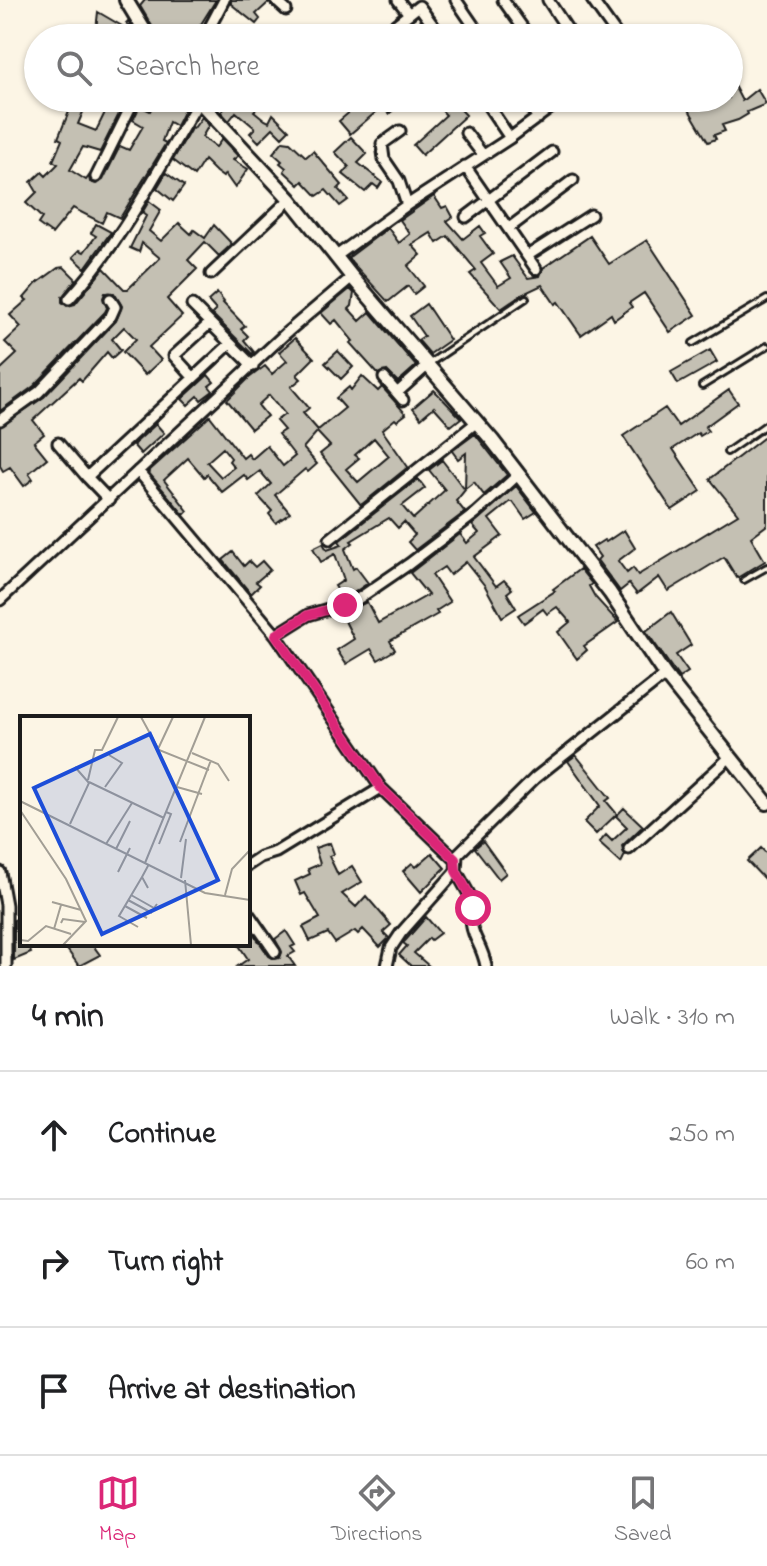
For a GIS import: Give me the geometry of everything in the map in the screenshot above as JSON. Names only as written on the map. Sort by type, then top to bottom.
[{"type":"street","points":[[126,0],[141,24]]},
{"type":"street","points":[[211,24],[224,0]]},
{"type":"street","points":[[275,0],[286,10]]},
{"type":"street","points":[[398,0],[409,14]]},
{"type":"street","points":[[456,0],[472,24]]},
{"type":"street","points":[[503,0],[520,24]]},
{"type":"street","points":[[548,0],[564,24]]},
{"type":"street","points":[[592,0],[609,24]]},
{"type":"street","points":[[396,24],[423,3],[434,24]]},
{"type":"street","points":[[96,177],[128,112]]},
{"type":"street","points":[[69,299],[117,240],[190,112]]},
{"type":"street","points":[[208,112],[290,199],[335,257],[477,422],[610,593],[665,675],[767,803]]},
{"type":"street","points":[[492,112],[510,138]]},
{"type":"street","points":[[534,112],[538,118]]},
{"type":"street","points":[[335,257],[546,112]]},
{"type":"street","points":[[400,131],[382,144],[381,150],[399,181],[407,205]]},
{"type":"street","points":[[466,133],[483,155]]},
{"type":"street","points":[[466,217],[552,152]]},
{"type":"street","points":[[465,166],[536,269]]},
{"type":"street","points":[[509,228],[573,180]]},
{"type":"street","points":[[211,274],[290,199]]},
{"type":"street","points":[[527,256],[591,215]]},
{"type":"street","points":[[0,600],[352,277]]},
{"type":"street","points":[[0,420],[39,392],[111,316],[115,307],[110,299]]},
{"type":"street","points":[[192,305],[253,366]]},
{"type":"street","points":[[193,377],[174,356],[210,323]]},
{"type":"street","points":[[87,477],[230,344]]},
{"type":"street","points":[[384,378],[400,396],[428,365]]},
{"type":"street","points":[[330,539],[477,422]]},
{"type":"street","points":[[58,443],[109,500]]},
{"type":"street","points":[[138,471],[276,635],[381,788],[455,859],[456,871],[474,903],[469,919],[486,966]]},
{"type":"street","points":[[276,635],[308,615],[355,601],[431,547],[519,474]]},
{"type":"street","points":[[455,859],[535,778],[665,675]]},
{"type":"street","points":[[629,849],[729,758]]},
{"type":"street","points":[[250,864],[276,852],[381,788]]},
{"type":"street","points":[[387,966],[391,948],[401,933],[456,871]]},
{"type":"street","points":[[0,872],[6,905],[6,966]]},
{"type":"street","points":[[250,916],[275,952]]},
{"type":"lane","points":[[428,365],[526,298]]},
{"type":"lane","points":[[693,343],[767,299]]},
{"type":"lane","points":[[702,386],[767,346]]},
{"type":"lane","points":[[727,452],[767,424]]},
{"type":"lane","points":[[744,580],[767,567]]},
{"type":"building","points":[[145,0],[216,0],[201,24],[151,24],[140,6]]},
{"type":"building","points":[[231,0],[268,0],[268,3],[256,14],[260,19],[256,24],[231,4]]},
{"type":"building","points":[[98,12],[119,24],[97,24]]},
{"type":"building","points":[[757,89],[766,104],[722,125],[725,131],[714,135],[716,139],[708,142],[690,112],[743,112],[743,100]]},
{"type":"building","points":[[69,112],[83,112],[78,124],[96,131],[105,112],[120,112],[100,152],[83,147],[70,170],[86,180],[89,176],[90,182],[96,184],[103,180],[120,146],[129,150],[143,126],[133,120],[137,112],[183,112],[176,126],[169,122],[162,141],[166,143],[120,218],[107,212],[102,223],[73,208],[52,234],[38,224],[42,218],[26,203],[37,192],[31,182],[42,172],[46,176],[58,164],[53,161],[62,140],[58,138]]},
{"type":"building","points":[[221,112],[236,112],[229,121]]},
{"type":"building","points":[[236,112],[255,112],[269,122],[273,114],[289,130],[282,137],[273,128],[259,142],[250,133],[255,128]]},
{"type":"building","points":[[350,112],[376,112],[350,134],[339,121]]},
{"type":"building","points":[[443,112],[463,112],[466,115],[422,155],[413,145],[446,115]]},
{"type":"building","points":[[202,117],[209,125],[202,137],[216,147],[222,139],[238,156],[233,160],[248,169],[235,188],[225,174],[223,177],[204,160],[194,176],[173,160],[192,127]]},
{"type":"building","points":[[351,137],[367,154],[358,163],[382,182],[378,188],[373,184],[365,192],[343,174],[349,167],[335,152]]},
{"type":"building","points":[[283,141],[290,142],[306,157],[313,151],[342,185],[338,189],[348,200],[340,206],[326,190],[317,196],[303,181],[299,185],[284,171],[286,168],[280,163],[282,161],[273,153]]},
{"type":"building","points":[[166,173],[184,186],[173,201],[157,188]]},
{"type":"building","points":[[434,196],[442,208],[447,206],[453,217],[447,221],[463,239],[480,226],[485,233],[480,236],[493,254],[481,263],[498,286],[511,278],[500,262],[512,256],[528,278],[540,276],[543,268],[590,236],[609,264],[647,240],[696,315],[670,332],[644,293],[629,303],[632,307],[614,320],[611,314],[581,335],[542,285],[501,309],[470,274],[476,270],[448,236],[437,243],[431,233],[412,245],[421,255],[408,266],[424,286],[414,294],[408,286],[388,302],[348,258],[388,228],[399,243],[410,234],[400,220]]},
{"type":"building","points":[[149,201],[161,210],[149,231],[161,241],[179,223],[191,234],[194,230],[205,238],[214,225],[232,244],[219,256],[205,242],[188,260],[197,269],[167,299],[182,316],[149,347],[161,360],[145,375],[123,352],[136,339],[124,327],[112,339],[121,350],[112,358],[107,352],[82,381],[79,378],[33,420],[44,434],[34,442],[47,458],[29,473],[33,479],[24,486],[10,467],[3,471],[0,466],[0,427],[44,397],[116,321],[122,306],[114,293],[105,293],[105,312],[34,386],[0,411],[0,370],[17,354],[5,342],[21,327],[10,315],[27,300],[24,298],[36,284],[58,268],[64,267],[76,279],[62,297],[62,302],[67,306],[75,304],[104,268],[124,289],[128,289],[160,258],[142,243],[139,252],[130,248],[146,216],[142,213]]},
{"type":"building","points":[[96,224],[111,232],[85,268],[73,257],[80,250],[84,252],[96,236],[91,233]]},
{"type":"building","points":[[350,289],[354,293],[349,309],[360,321],[370,312],[416,366],[398,382],[387,371],[378,374],[350,343],[353,341],[336,320],[331,324],[321,313]]},
{"type":"building","points":[[217,293],[245,326],[241,329],[248,336],[244,340],[254,352],[252,354],[212,314],[216,310],[208,301]]},
{"type":"building","points":[[426,304],[450,340],[430,354],[418,340],[424,336],[410,316]]},
{"type":"building","points":[[295,338],[314,358],[297,375],[301,379],[291,387],[309,408],[303,413],[318,430],[345,408],[336,398],[349,387],[351,390],[362,376],[378,391],[382,387],[406,414],[382,430],[408,467],[361,505],[320,454],[330,446],[317,432],[303,448],[317,464],[308,472],[305,469],[275,495],[290,513],[276,523],[269,514],[272,511],[258,496],[271,484],[260,471],[248,480],[244,475],[222,492],[188,458],[164,480],[188,511],[184,515],[148,472],[210,416],[243,458],[248,454],[252,459],[267,446],[283,466],[295,456],[278,434],[284,430],[276,421],[285,414],[269,395],[258,405],[267,416],[251,429],[227,400],[265,366],[272,374],[287,361],[279,352]],"holes":[[[374,438],[389,456],[358,482],[346,469],[359,458],[355,455]],[[223,448],[234,467],[221,477],[207,462]]]},
{"type":"building","points":[[710,350],[717,362],[678,384],[671,372]]},
{"type":"building","points":[[338,351],[353,367],[341,379],[325,363]]},
{"type":"building","points":[[208,375],[214,382],[209,386],[213,391],[201,400],[198,396],[188,405],[182,399]]},
{"type":"building","points":[[434,390],[461,418],[451,426],[434,407],[421,418],[413,408]]},
{"type":"building","points":[[729,390],[738,403],[705,427],[708,431],[700,436],[698,433],[673,449],[701,491],[672,510],[623,436],[665,408],[678,426]]},
{"type":"building","points":[[156,424],[164,433],[141,454],[133,445]]},
{"type":"building","points":[[475,434],[507,475],[484,495],[474,482],[465,489],[466,453],[458,459],[452,451]]},
{"type":"building","points":[[767,435],[767,525],[751,537],[765,561],[737,578],[724,557],[668,591],[659,577],[637,594],[629,584],[620,591],[597,560],[600,557],[593,547],[624,530],[635,548],[618,561],[627,573],[633,568],[638,575],[738,514],[710,479]]},
{"type":"building","points":[[442,460],[465,490],[456,501],[465,512],[415,550],[408,542],[415,535],[404,522],[398,528],[389,518],[351,541],[353,543],[345,549],[353,569],[356,567],[368,583],[342,597],[335,586],[344,580],[335,554],[321,562],[313,548],[323,543],[327,550],[342,545],[339,541],[418,479],[425,488],[402,506],[413,519],[445,490],[429,470]]},
{"type":"building","points":[[516,486],[536,512],[525,519],[510,502],[489,519],[502,536],[474,557],[496,586],[504,580],[512,589],[507,593],[516,608],[502,617],[485,586],[466,562],[450,575],[444,567],[432,575],[450,602],[436,611],[438,614],[390,641],[395,650],[378,660],[371,649],[346,664],[337,650],[354,639],[341,613],[367,602],[378,623],[428,595],[410,573],[460,534],[467,543],[479,533],[472,525]]},
{"type":"building","points":[[233,552],[244,566],[249,561],[255,567],[262,561],[270,570],[256,582],[260,585],[251,594],[223,560]]},
{"type":"building","points":[[580,569],[592,584],[589,586],[595,597],[618,622],[584,646],[587,650],[577,659],[558,632],[570,622],[557,607],[547,614],[543,609],[524,623],[518,615],[555,591],[553,589]]},
{"type":"building","points":[[671,612],[691,645],[676,655],[688,672],[679,678],[646,631]]},
{"type":"building","points":[[576,755],[610,798],[606,801],[617,814],[596,834],[584,822],[600,806],[568,761]]},
{"type":"building","points":[[624,808],[643,826],[622,846],[625,855],[621,863],[599,843],[606,835],[612,841],[627,827],[616,816]]},
{"type":"building","points":[[483,841],[506,873],[499,879],[475,848]]},
{"type":"building","points":[[330,843],[334,854],[329,856],[338,875],[352,866],[362,882],[342,894],[356,907],[366,896],[391,925],[383,932],[389,938],[380,947],[363,929],[335,943],[328,933],[310,941],[303,927],[320,918],[305,893],[301,895],[295,881],[310,874],[308,869],[320,864],[315,848]]},
{"type":"building","points":[[761,848],[767,854],[767,882],[747,861]]},
{"type":"building","points":[[432,853],[445,868],[421,892],[403,871],[412,863],[416,867]]},
{"type":"building","points":[[426,917],[440,933],[431,940],[429,938],[414,953],[429,966],[411,966],[399,955],[407,946],[403,943]]},
{"type":"building","points":[[17,919],[20,926],[20,946],[28,946],[31,953],[14,960],[14,920]]},
{"type":"building","points":[[250,929],[269,956],[275,959],[280,958],[282,952],[275,939],[286,931],[295,945],[291,947],[295,952],[288,956],[295,966],[238,966],[248,959],[239,946],[250,946]]},
{"type":"building","points":[[64,946],[93,946],[100,955],[79,966]]},
{"type":"route","points":[[345,605],[308,615],[276,635],[381,788],[455,859],[456,871],[474,903],[473,908]]}]
